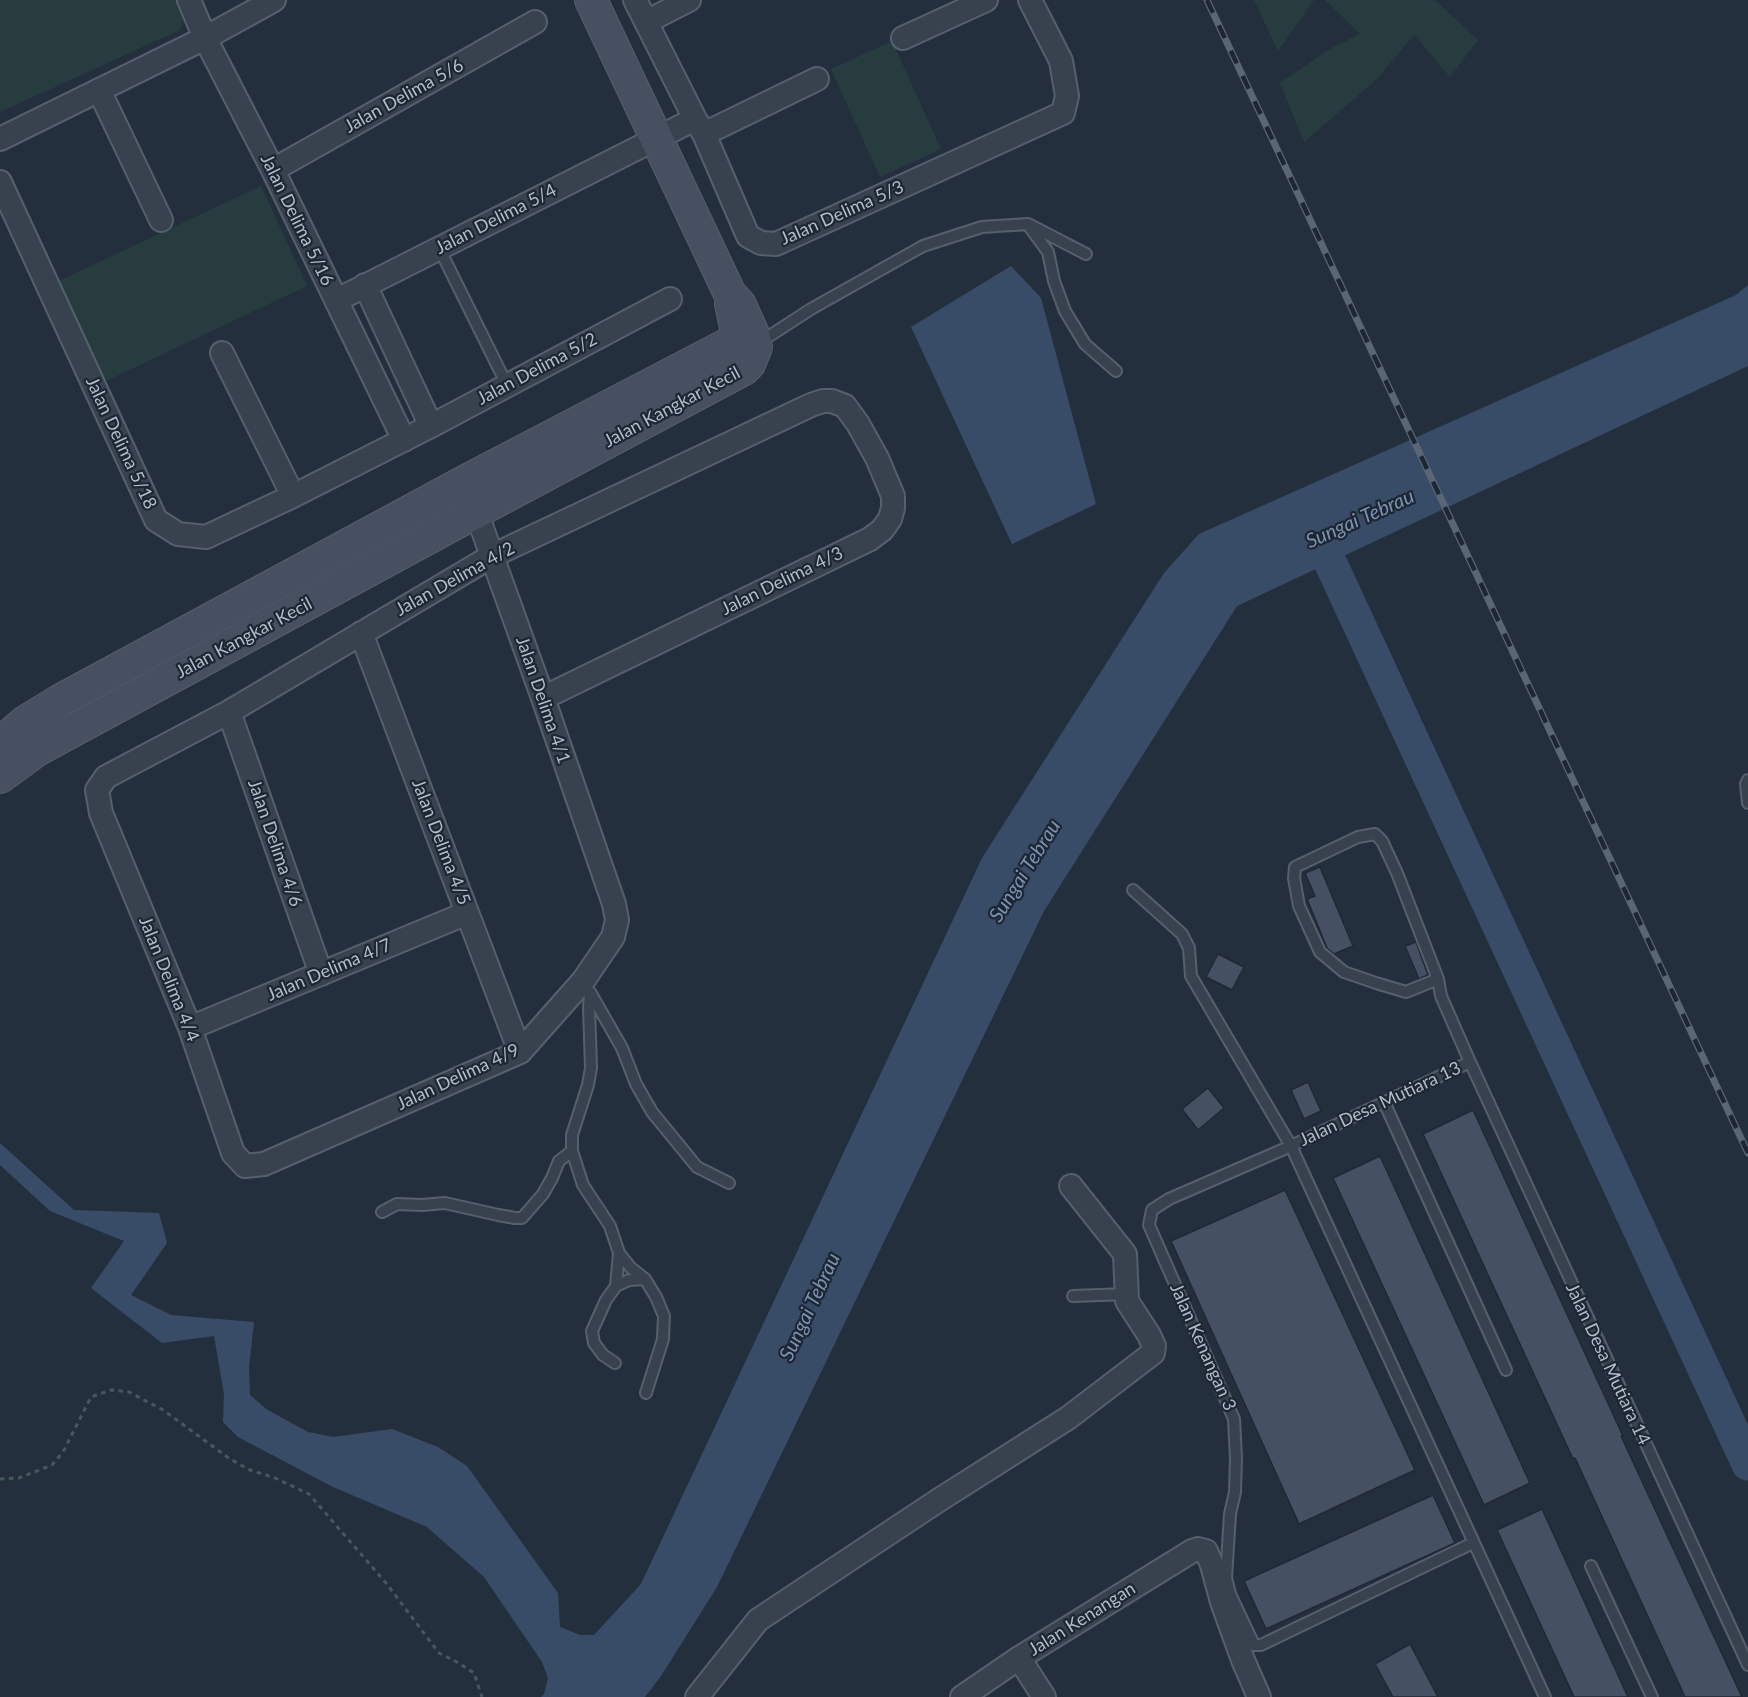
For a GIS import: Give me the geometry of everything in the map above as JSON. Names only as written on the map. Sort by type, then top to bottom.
[{"type":"street","name":"Jalan Delima 5/16","points":[[189,0],[205,38],[273,170],[404,440]]},
{"type":"street","points":[[0,139],[205,38],[274,0]]},
{"type":"street","points":[[591,0],[730,294],[740,305],[755,342]]},
{"type":"street","name":"Jalan Delima 5/3","points":[[635,0],[699,127],[748,236],[761,243],[776,244],[1063,113],[1067,96],[1061,61],[1030,0]]},
{"type":"street","points":[[646,22],[689,0]]},
{"type":"street","points":[[903,38],[986,0]]},
{"type":"street","name":"Jalan Delima 5/6","points":[[273,170],[535,22]]},
{"type":"street","name":"Jalan Delima 5/4","points":[[337,300],[656,139],[699,127],[817,79]]},
{"type":"street","points":[[99,90],[161,220]]},
{"type":"street","name":"Jalan Delima 5/18","points":[[0,182],[156,519],[178,534],[206,537],[404,440]]},
{"type":"street","points":[[365,285],[431,426]]},
{"type":"street","name":"Jalan Kangkar Kecil","points":[[0,744],[25,722],[61,700],[465,481],[734,341],[737,332],[730,294]]},
{"type":"street","name":"Jalan Delima 5/2","points":[[404,440],[670,299]]},
{"type":"street","name":"Jalan Kangkar Kecil","points":[[0,777],[38,750],[744,369],[754,354],[755,342]]},
{"type":"street","points":[[222,353],[293,496]]},
{"type":"street","name":"Jalan Delima 4/2","points":[[97,790],[106,777],[229,712],[492,556],[811,405],[831,401]]},
{"type":"street","name":"Jalan Delima 4/3","points":[[543,698],[882,531],[890,519],[893,507],[892,496],[877,458],[858,424],[845,406],[831,401]]},
{"type":"street","name":"Jalan Delima 4/1","points":[[465,481],[614,904],[616,920]]},
{"type":"street","name":"Jalan Delima 4/5","points":[[361,633],[520,1052]]},
{"type":"street","name":"Jalan Delima 4/6","points":[[229,712],[321,974]]},
{"type":"street","name":"Jalan Delima 4/4","points":[[97,790],[101,813],[190,1028],[233,1153],[245,1166]]},
{"type":"street","name":"Jalan Delima 4/7","points":[[190,1028],[467,912]]},
{"type":"street","name":"Jalan Delima 4/9","points":[[245,1166],[264,1164],[520,1052],[587,987],[613,937],[616,920]]},
{"type":"street","points":[[697,1697],[758,1620],[1068,1418],[1154,1353],[1154,1346],[1149,1335],[1127,1301],[1125,1254],[1071,1186]]},
{"type":"street","name":"Jalan Kenangan","points":[[962,1697],[1019,1658],[1198,1549],[1206,1551],[1212,1565],[1222,1602],[1243,1660],[1260,1697]]},
{"type":"street","points":[[1019,1658],[1044,1697]]},
{"type":"lane","points":[[1028,224],[1048,252],[1054,281],[1065,311],[1085,344],[1116,371]]},
{"type":"lane","points":[[755,342],[771,336],[811,309],[923,246],[982,227],[1028,224],[1086,254]]},
{"type":"lane","points":[[440,248],[507,385]]},
{"type":"lane","points":[[1748,780],[1746,783],[1748,802]]},
{"type":"lane","name":"Jalan Desa Mutiara 14","points":[[1438,979],[1406,992],[1344,972],[1320,952],[1299,906],[1294,878],[1295,867],[1358,837],[1375,834],[1382,841],[1438,979],[1441,996],[1470,1062],[1748,1665]]},
{"type":"lane","points":[[1133,890],[1182,934],[1188,948],[1191,976],[1291,1146],[1545,1697]]},
{"type":"lane","points":[[587,987],[591,1068],[588,1086],[572,1135],[572,1151],[583,1185],[610,1226],[619,1253],[631,1268],[645,1279],[664,1316],[663,1339],[646,1393]]},
{"type":"lane","points":[[587,987],[622,1048],[636,1084],[652,1112],[697,1167],[729,1183]]},
{"type":"lane","name":"Jalan Desa Mutiara 13","points":[[1291,1146],[1470,1062]]},
{"type":"lane","points":[[1384,1102],[1506,1370]]},
{"type":"lane","name":"Jalan Kenangan 3","points":[[1291,1146],[1169,1199],[1152,1210],[1149,1225],[1234,1419],[1235,1492],[1230,1514],[1226,1578],[1230,1594],[1254,1645],[1261,1646],[1473,1543]]},
{"type":"lane","points":[[382,1212],[397,1204],[445,1203],[522,1218],[543,1194],[559,1161],[572,1151]]},
{"type":"lane","points":[[615,1363],[598,1349],[592,1331],[616,1286],[619,1253]]},
{"type":"lane","points":[[616,1286],[629,1280],[645,1279]]},
{"type":"lane","points":[[1072,1296],[1126,1294]]},
{"type":"lane","points":[[1591,1566],[1652,1697]]},
{"type":"path","points":[[0,1479],[20,1478],[52,1465],[63,1452],[91,1397],[111,1390],[129,1392],[163,1410],[240,1465],[309,1494],[386,1583],[439,1653],[474,1673],[482,1697]]},
{"type":"green space","points":[[0,0],[175,0],[183,18],[180,30],[0,112]]},
{"type":"green space","points":[[1254,0],[1314,0],[1278,51]]},
{"type":"green space","points":[[1325,0],[1435,0],[1478,40],[1450,77],[1414,35],[1377,79],[1304,142],[1280,83],[1330,49],[1360,34]]},
{"type":"green space","points":[[892,41],[941,149],[880,177],[831,69]]},
{"type":"green space","points":[[261,186],[307,286],[106,381],[59,281]]},
{"type":"water","points":[[1011,266],[1041,298],[1096,504],[1012,544],[911,327]]},
{"type":"water","name":"Sungai Tebrau","points":[[1748,285],[1748,366],[1237,606],[1044,911],[717,1587],[661,1676],[645,1697],[541,1697],[548,1678],[542,1662],[484,1577],[427,1527],[333,1487],[238,1437],[223,1422],[224,1394],[214,1336],[162,1343],[91,1288],[124,1241],[50,1211],[0,1165],[0,1143],[74,1210],[159,1213],[167,1243],[131,1295],[171,1315],[254,1322],[249,1367],[250,1395],[266,1409],[308,1432],[333,1437],[392,1429],[438,1447],[467,1466],[558,1593],[560,1627],[580,1635],[594,1635],[641,1584],[982,858],[1164,573],[1199,534],[1736,295]]},
{"type":"building","points":[[1320,867],[1353,946],[1334,954],[1327,948],[1307,899],[1315,896],[1305,873]]},
{"type":"building","points":[[1416,942],[1428,975],[1419,979],[1405,946]]},
{"type":"building","points":[[1218,954],[1244,967],[1232,990],[1206,977]]},
{"type":"building","points":[[1308,1082],[1321,1111],[1304,1119],[1291,1090]]},
{"type":"building","points":[[1208,1088],[1224,1108],[1198,1130],[1182,1109]]},
{"type":"building","points":[[1473,1110],[1742,1697],[1685,1697],[1423,1134]]},
{"type":"building","points":[[1380,1156],[1530,1483],[1484,1505],[1333,1178]]},
{"type":"building","points":[[1285,1190],[1415,1470],[1299,1524],[1171,1241]]},
{"type":"building","points":[[1433,1495],[1455,1543],[1266,1629],[1244,1581]]},
{"type":"building","points":[[1542,1509],[1628,1697],[1574,1697],[1497,1530]]},
{"type":"building","points":[[1410,1644],[1438,1697],[1393,1697],[1375,1664]]},
{"type":"waterway","name":"Sungai Tebrau","points":[[1319,538],[1748,1464]]},
{"type":"railway","points":[[1207,0],[1748,1153]]}]
